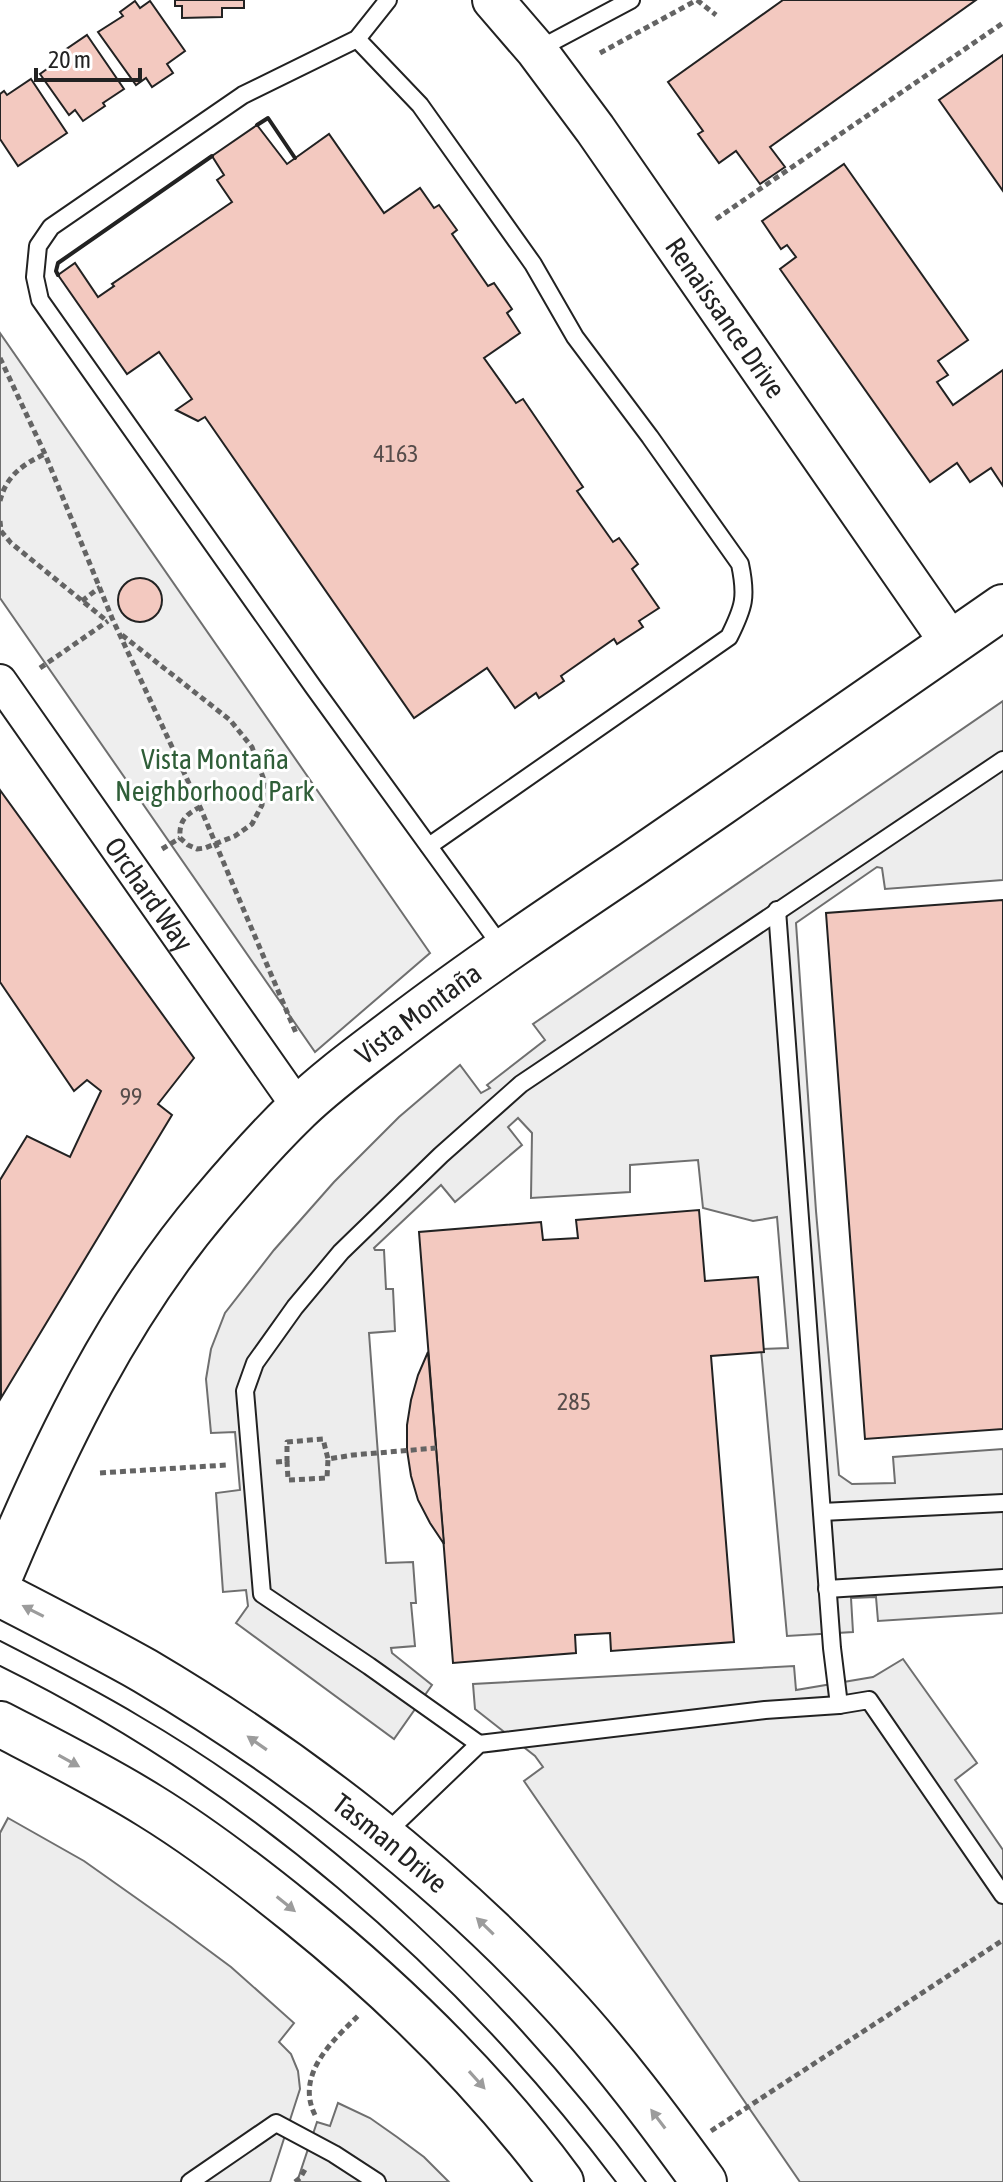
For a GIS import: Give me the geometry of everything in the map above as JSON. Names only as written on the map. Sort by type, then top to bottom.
[{"type":"main road","name":"Vista Montaña","points":[[0,1576],[51,1460],[123,1327],[164,1265],[210,1205],[299,1108],[372,1048],[504,950],[1003,607]]},
{"type":"main road","name":"Tasman Drive","points":[[0,1594],[144,1671],[227,1722],[384,1836],[480,1920],[561,2002],[635,2088],[704,2182]]},
{"type":"main road","points":[[0,1724],[149,1806],[241,1867],[400,2002],[475,2077],[561,2182]]},
{"type":"street","name":"Renaissance Drive","points":[[493,0],[537,51],[595,129],[951,643]]},
{"type":"street","name":"Orchard Way","points":[[0,681],[299,1108]]},
{"type":"lane","points":[[388,0],[357,39],[243,95],[51,227],[38,246],[35,277],[40,300],[314,688],[504,950]]},
{"type":"lane","points":[[537,51],[631,0]]},
{"type":"lane","points":[[357,39],[420,105],[533,264],[575,337],[740,564],[745,586],[743,611],[729,637],[429,846]]},
{"type":"lane","points":[[479,1744],[262,1594],[245,1391],[255,1363],[295,1307],[341,1252],[441,1155],[521,1084],[1003,760]]},
{"type":"lane","points":[[777,910],[827,1589],[839,1705]]},
{"type":"lane","points":[[822,1512],[1003,1503]]},
{"type":"lane","points":[[827,1589],[1003,1578]]},
{"type":"lane","points":[[384,1836],[479,1744],[869,1700],[1003,1895]]},
{"type":"lane","points":[[190,2182],[276,2123],[377,2182]]},
{"type":"path","points":[[600,53],[697,0],[716,15]]},
{"type":"path","points":[[716,219],[1003,23]]},
{"type":"path","points":[[0,358],[45,454],[100,587],[110,620]]},
{"type":"path","points":[[0,501],[13,474],[25,463],[45,454]]},
{"type":"path","points":[[0,521],[1,531],[11,543],[230,720],[252,747],[264,780],[262,805],[252,824],[216,845],[197,849],[180,838],[180,828],[187,814],[200,807]]},
{"type":"path","points":[[82,601],[100,587]]},
{"type":"path","points":[[40,668],[110,620]]},
{"type":"path","points":[[122,634],[296,1033]]},
{"type":"path","points":[[162,849],[180,838]]},
{"type":"path","points":[[287,1461],[288,1480],[327,1478],[328,1459]]},
{"type":"path","points":[[710,2131],[1003,1940]]},
{"type":"path","points":[[295,2182],[319,2146],[320,2125],[311,2108],[308,2089],[316,2064],[331,2042],[360,2015]]},
{"type":"green space","name":"Vista Montaña Neighborhood Park","points":[[0,333],[430,953],[315,1052],[0,598]]},
{"type":"shaded area","points":[[1003,701],[1003,880],[885,889],[882,868],[877,867],[796,923],[816,1211],[839,1475],[852,1484],[895,1483],[893,1457],[1003,1449],[1003,1613],[878,1621],[876,1597],[851,1598],[853,1632],[787,1636],[761,1349],[788,1348],[777,1217],[753,1221],[703,1208],[698,1160],[630,1165],[630,1192],[531,1198],[532,1133],[518,1118],[508,1127],[522,1145],[455,1202],[441,1185],[374,1248],[384,1250],[386,1289],[393,1289],[395,1331],[369,1333],[386,1563],[413,1562],[416,1603],[411,1603],[415,1646],[391,1648],[392,1653],[432,1685],[394,1739],[236,1623],[248,1606],[246,1590],[223,1592],[216,1493],[240,1490],[235,1432],[211,1433],[206,1379],[211,1349],[225,1313],[274,1250],[334,1182],[399,1117],[460,1065],[481,1093],[490,1088],[487,1085],[545,1040],[533,1024]]},
{"type":"shaded area","points":[[903,1659],[977,1763],[955,1780],[1003,1850],[1003,2182],[800,2182],[524,1781],[543,1767],[535,1756],[475,1709],[473,1684],[794,1666],[796,1690],[873,1677]]},
{"type":"shaded area","points":[[8,1818],[84,1861],[173,1924],[231,1967],[294,2023],[279,2042],[291,2054],[298,2071],[300,2089],[270,2182],[0,2182],[0,1833]]},
{"type":"shaded area","points":[[338,2103],[370,2118],[397,2137],[424,2157],[449,2182],[297,2182],[317,2122],[330,2126]]},
{"type":"building","points":[[175,0],[244,0],[244,8],[222,8],[222,17],[182,18],[182,6],[175,6]]},
{"type":"building","points":[[783,0],[976,0],[770,147],[785,167],[760,184],[736,151],[719,163],[698,134],[703,131],[668,82]]},
{"type":"building","points":[[135,1],[140,8],[150,1],[185,51],[167,64],[173,73],[152,87],[146,78],[136,85],[98,32],[123,16],[120,12]]},
{"type":"building","points":[[87,35],[124,89],[83,121],[75,110],[69,115],[40,74],[58,61],[63,67],[70,62],[62,52]]},
{"type":"building","points":[[1003,55],[1003,191],[939,100]]},
{"type":"building","points":[[31,79],[67,133],[18,166],[0,139],[0,94],[4,91],[7,95]]},
{"type":"building","points":[[257,125],[287,164],[329,134],[384,213],[420,188],[434,208],[439,205],[457,230],[452,234],[488,286],[494,283],[512,309],[507,313],[520,333],[484,358],[516,403],[523,399],[583,487],[577,491],[613,542],[619,538],[638,564],[632,569],[659,608],[639,621],[643,627],[617,644],[614,639],[561,676],[564,681],[539,698],[536,693],[515,708],[487,668],[414,718],[205,417],[198,421],[176,410],[192,399],[159,352],[127,374],[58,275],[75,263],[98,297],[114,286],[112,284],[232,202],[217,180],[224,175],[212,156]]},
{"type":"building","points":[[844,164],[968,340],[938,361],[948,375],[937,382],[953,405],[1003,370],[1003,486],[991,468],[970,482],[957,463],[930,482],[780,269],[796,257],[787,245],[781,249],[762,221]]},
{"type":"building","points":[[140,578],[155,585],[162,600],[155,615],[140,622],[125,615],[118,600],[125,585]]},
{"type":"building","points":[[0,790],[194,1058],[158,1104],[172,1115],[1,1398],[0,1180],[27,1136],[70,1157],[101,1091],[87,1080],[74,1091],[0,982]]},
{"type":"building","points":[[1003,900],[1003,1429],[865,1439],[826,913]]},
{"type":"building","points":[[699,1210],[705,1281],[758,1277],[764,1352],[711,1356],[734,1642],[611,1651],[610,1633],[575,1635],[576,1653],[453,1663],[419,1232],[541,1222],[543,1240],[578,1238],[576,1220]]},
{"type":"building","points":[[428,1352],[444,1544],[418,1500],[407,1450],[411,1400]]},
{"type":"tram line","points":[[0,1641],[122,1706],[212,1762],[350,1866],[416,1924],[538,2049],[594,2114],[646,2182]]},
{"type":"tram line","points":[[0,1666],[90,1714],[176,1767],[259,1825],[338,1888],[414,1955],[485,2027],[553,2103],[616,2182]]},
{"type":"wall","points":[[257,125],[268,118],[295,158]]},
{"type":"wall","points":[[58,275],[58,263],[212,156]]}]
